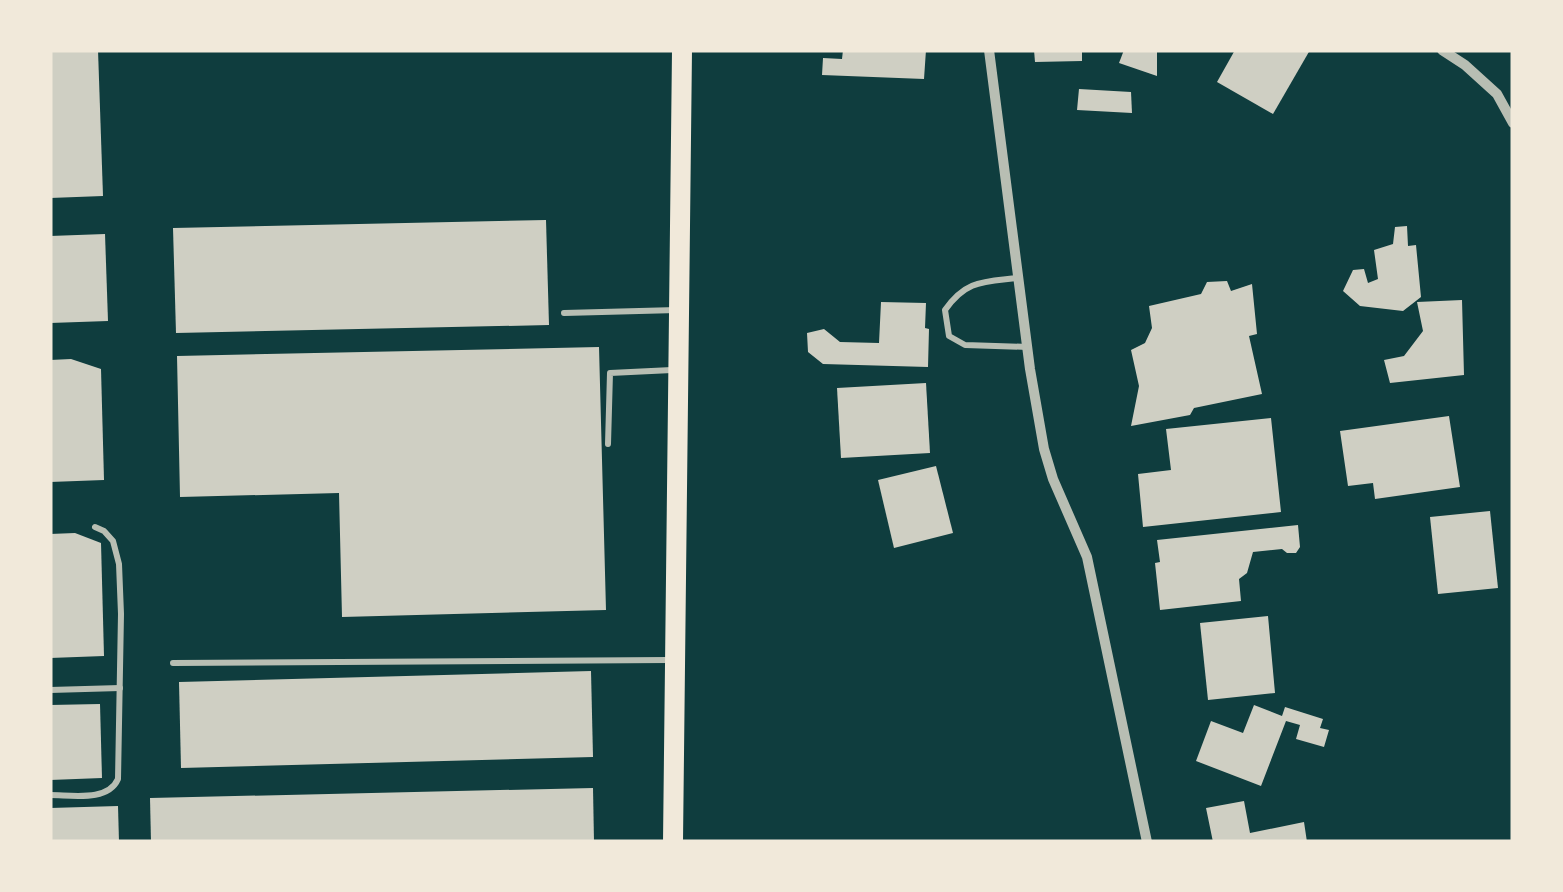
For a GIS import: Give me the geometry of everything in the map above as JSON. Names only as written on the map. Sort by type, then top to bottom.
[{"type":"main road","points":[[674,842],[682,50]]},
{"type":"street","points":[[990,50],[1028,347],[1048,464],[1087,557],[1148,842]]},
{"type":"street","points":[[1442,50],[1465,64],[1497,94],[1513,123]]},
{"type":"lane","points":[[1019,278],[974,283],[957,294],[946,310],[949,336],[965,345],[1028,347]]},
{"type":"lane","points":[[564,313],[680,310]]},
{"type":"lane","points":[[608,444],[610,373],[679,370]]},
{"type":"lane","points":[[50,795],[104,794],[118,780],[119,564],[113,541],[94,527]]},
{"type":"lane","points":[[173,663],[676,660]]},
{"type":"lane","points":[[50,690],[120,688]]},
{"type":"building","points":[[50,50],[98,50],[103,196],[50,198]]},
{"type":"building","points":[[843,50],[926,50],[924,79],[822,75],[823,58],[842,59]]},
{"type":"building","points":[[1034,50],[1082,50],[1082,61],[1035,62]]},
{"type":"building","points":[[1124,50],[1157,52],[1157,76],[1119,63]]},
{"type":"building","points":[[1235,50],[1310,50],[1273,114],[1217,82]]},
{"type":"building","points":[[1079,89],[1131,92],[1132,113],[1077,110]]},
{"type":"building","points":[[546,220],[549,325],[176,333],[173,228]]},
{"type":"building","points":[[1407,226],[1408,246],[1416,245],[1421,297],[1403,311],[1360,306],[1343,291],[1353,270],[1364,269],[1368,283],[1378,279],[1374,250],[1393,244],[1395,227]]},
{"type":"building","points":[[105,234],[108,321],[50,323],[50,236]]},
{"type":"building","points":[[1227,281],[1231,291],[1252,284],[1257,334],[1249,336],[1262,394],[1194,408],[1190,415],[1131,426],[1139,386],[1131,350],[1145,343],[1152,328],[1149,306],[1201,294],[1207,282]]},
{"type":"building","points":[[1462,300],[1464,375],[1390,383],[1384,360],[1404,356],[1423,331],[1417,302]]},
{"type":"building","points":[[881,302],[926,303],[928,367],[823,364],[808,352],[807,333],[824,329],[840,342],[879,343]]},
{"type":"building","points":[[599,347],[606,610],[342,617],[339,493],[180,497],[177,356]]},
{"type":"building","points":[[71,359],[101,369],[104,480],[50,482],[50,360]]},
{"type":"building","points":[[926,383],[930,453],[841,458],[837,388]]},
{"type":"building","points":[[1449,416],[1460,487],[1375,499],[1373,483],[1348,486],[1340,431]]},
{"type":"building","points":[[1271,418],[1281,512],[1143,527],[1138,474],[1171,470],[1166,429]]},
{"type":"building","points":[[936,466],[953,533],[894,548],[878,480]]},
{"type":"building","points":[[1490,511],[1498,588],[1438,594],[1430,517]]},
{"type":"building","points":[[1298,525],[1300,547],[1296,553],[1282,549],[1253,552],[1247,573],[1239,579],[1241,601],[1160,610],[1157,540]]},
{"type":"building","points":[[75,533],[101,543],[104,656],[50,658],[50,534]]},
{"type":"building","points":[[1268,616],[1275,693],[1208,700],[1200,623]]},
{"type":"building","points":[[591,671],[593,757],[181,768],[179,682]]},
{"type":"building","points":[[100,704],[102,778],[50,780],[50,705]]},
{"type":"building","points":[[1254,705],[1282,716],[1285,707],[1323,719],[1320,728],[1329,730],[1324,747],[1296,739],[1300,725],[1286,721],[1261,786],[1196,761],[1211,721],[1243,733]]},
{"type":"building","points":[[593,788],[594,842],[151,842],[150,798]]},
{"type":"building","points":[[1244,801],[1250,833],[1304,822],[1307,842],[1213,842],[1206,808]]},
{"type":"building","points":[[118,806],[119,842],[50,842],[50,808]]}]
